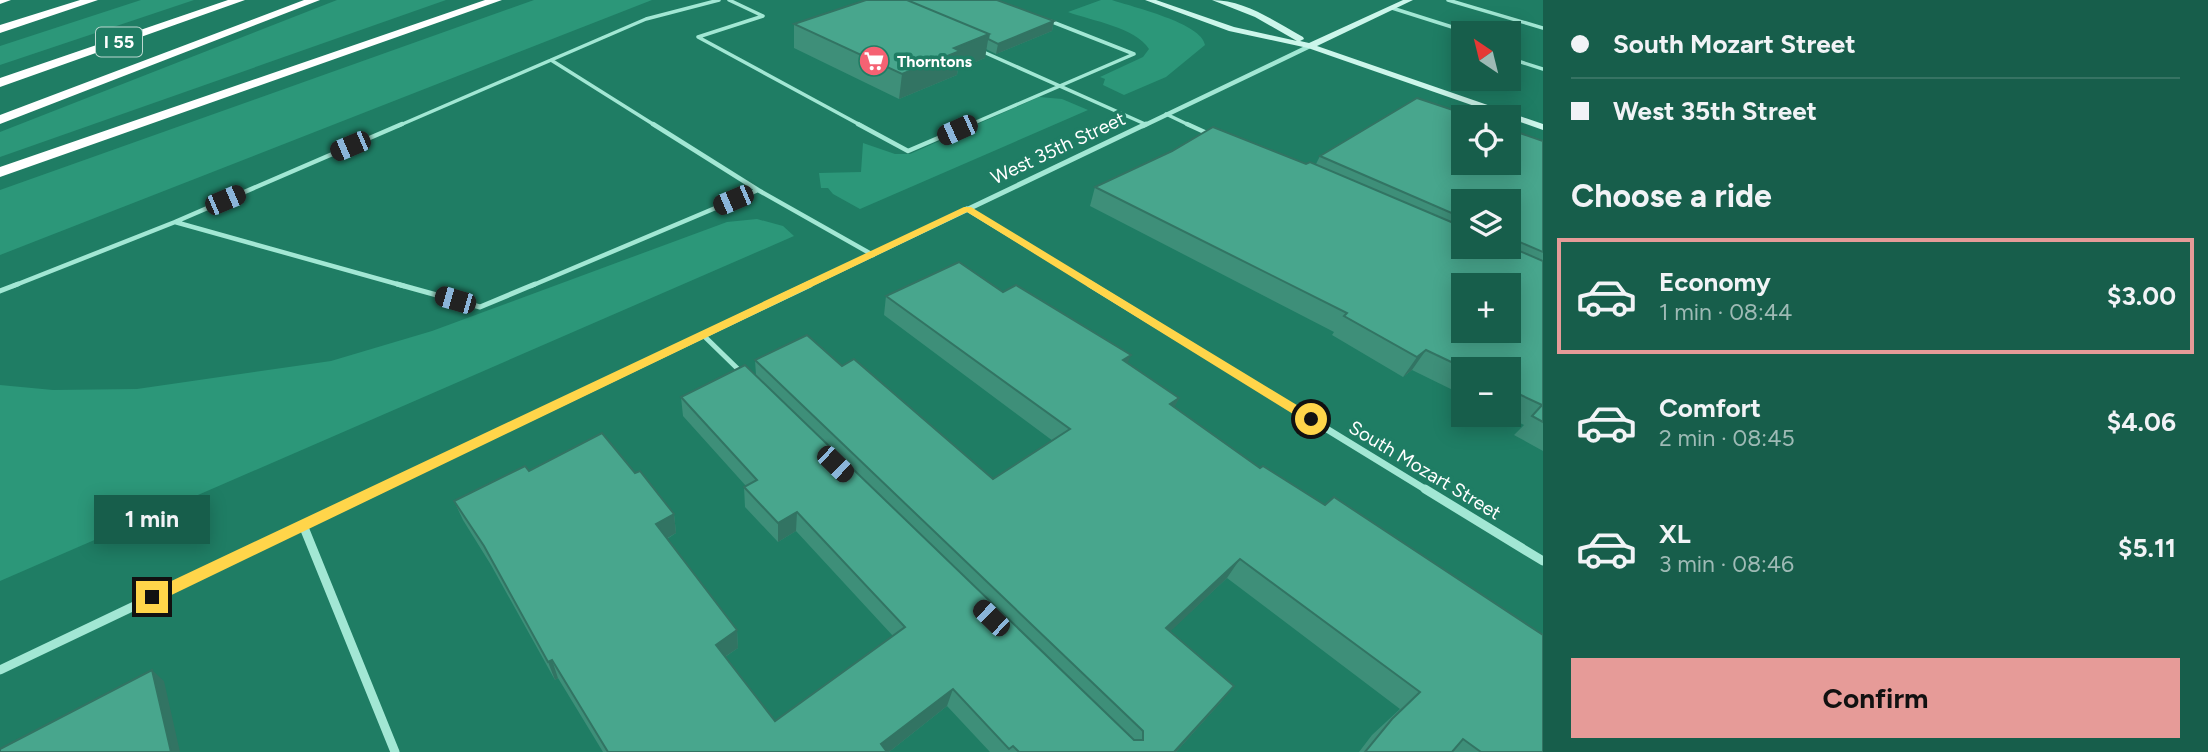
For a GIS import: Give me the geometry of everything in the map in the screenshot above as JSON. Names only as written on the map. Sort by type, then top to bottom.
[{"type":"highway","points":[[0,1],[5,0]]},
{"type":"highway","name":"I 55","points":[[0,29],[93,0]]},
{"type":"highway","name":"I 55","points":[[0,83],[239,0]]},
{"type":"highway","points":[[0,120],[314,0]]},
{"type":"highway","points":[[0,172],[496,0]]},
{"type":"main road","points":[[1149,0],[1232,29],[1310,46],[1543,127]]},
{"type":"main road","points":[[1216,0],[1266,19],[1310,46]]},
{"type":"main road","name":"West 35th Street","points":[[1310,46],[1409,0]]},
{"type":"street","name":"West 35th Street","points":[[0,670],[1310,46]]},
{"type":"street","name":"South Mozart Street","points":[[967,209],[1543,561]]},
{"type":"street","points":[[303,525],[395,752]]},
{"type":"lane","points":[[0,291],[175,222],[646,19],[719,0]]},
{"type":"lane","points":[[729,0],[762,16],[698,37],[908,151],[1134,54],[1038,17]]},
{"type":"lane","points":[[1447,0],[1543,28]]},
{"type":"lane","points":[[1392,8],[1451,27]]},
{"type":"lane","points":[[974,48],[1145,124]]},
{"type":"lane","points":[[551,60],[758,190],[873,256]]},
{"type":"lane","points":[[1521,62],[1543,69]]},
{"type":"lane","points":[[1166,114],[1222,139]]},
{"type":"lane","points":[[175,222],[480,307],[758,190]]},
{"type":"lane","points":[[703,335],[747,378]]},
{"type":"green space","points":[[141,0],[194,0],[0,65],[0,46]]},
{"type":"green space","points":[[337,0],[446,0],[0,157],[0,132]]},
{"type":"green space","points":[[534,0],[652,0],[0,255],[0,190]]},
{"type":"green space","points":[[1101,0],[1112,0],[1180,23],[1201,37],[1205,45],[1166,77],[1124,95],[1103,85],[1105,79],[1100,77],[1143,57],[1149,49],[1142,41],[1124,30],[1068,12]]},
{"type":"green space","points":[[1039,97],[1062,99],[1088,110],[860,209],[833,194],[828,188],[821,188],[819,173],[861,172],[863,143],[895,154],[910,154]]},
{"type":"green space","points":[[757,219],[783,226],[794,236],[0,581],[0,385],[53,390],[137,389],[331,361],[432,331],[727,222]]},
{"type":"building","points":[[866,0],[907,0],[989,34],[954,48],[960,51],[902,74],[794,24]]},
{"type":"building","name":"Thorntons","points":[[907,0],[997,0],[1054,21],[998,44],[988,39],[989,34]]},
{"type":"building","points":[[1417,98],[1451,109],[1451,175],[1521,175],[1521,133],[1543,141],[1543,252],[1521,243],[1521,189],[1451,189],[1451,213],[1320,156]]},
{"type":"building","points":[[1213,127],[1306,164],[1310,162],[1451,222],[1451,259],[1521,259],[1521,252],[1543,261],[1543,422],[1532,416],[1542,405],[1521,395],[1521,357],[1451,357],[1451,362],[1426,350],[1417,357],[1344,316],[1347,313],[1095,187],[1172,151]]},
{"type":"building","points":[[959,262],[1003,292],[1016,285],[1131,355],[1123,360],[1179,398],[1170,404],[1260,468],[1263,466],[1325,505],[1334,497],[1543,635],[1543,752],[1481,752],[1463,739],[1452,752],[1365,752],[1392,719],[1420,692],[1240,559],[1166,628],[1234,686],[1174,752],[1019,752],[1013,746],[1009,749],[953,689],[881,744],[887,752],[608,752],[552,660],[548,662],[484,546],[454,501],[525,466],[529,471],[602,433],[635,473],[640,471],[674,514],[656,524],[737,630],[716,645],[775,721],[905,627],[797,512],[778,523],[744,487],[757,480],[681,397],[745,365],[1134,740],[1143,740],[1143,731],[755,360],[807,335],[842,366],[854,359],[993,479],[1070,429],[886,296]]},
{"type":"building","points":[[152,670],[171,752],[0,752],[0,749]]},
{"type":"place","name":"Thorntons","points":[[874,61]]},
{"type":"route","points":[[152,597],[967,209],[1311,419]]}]
